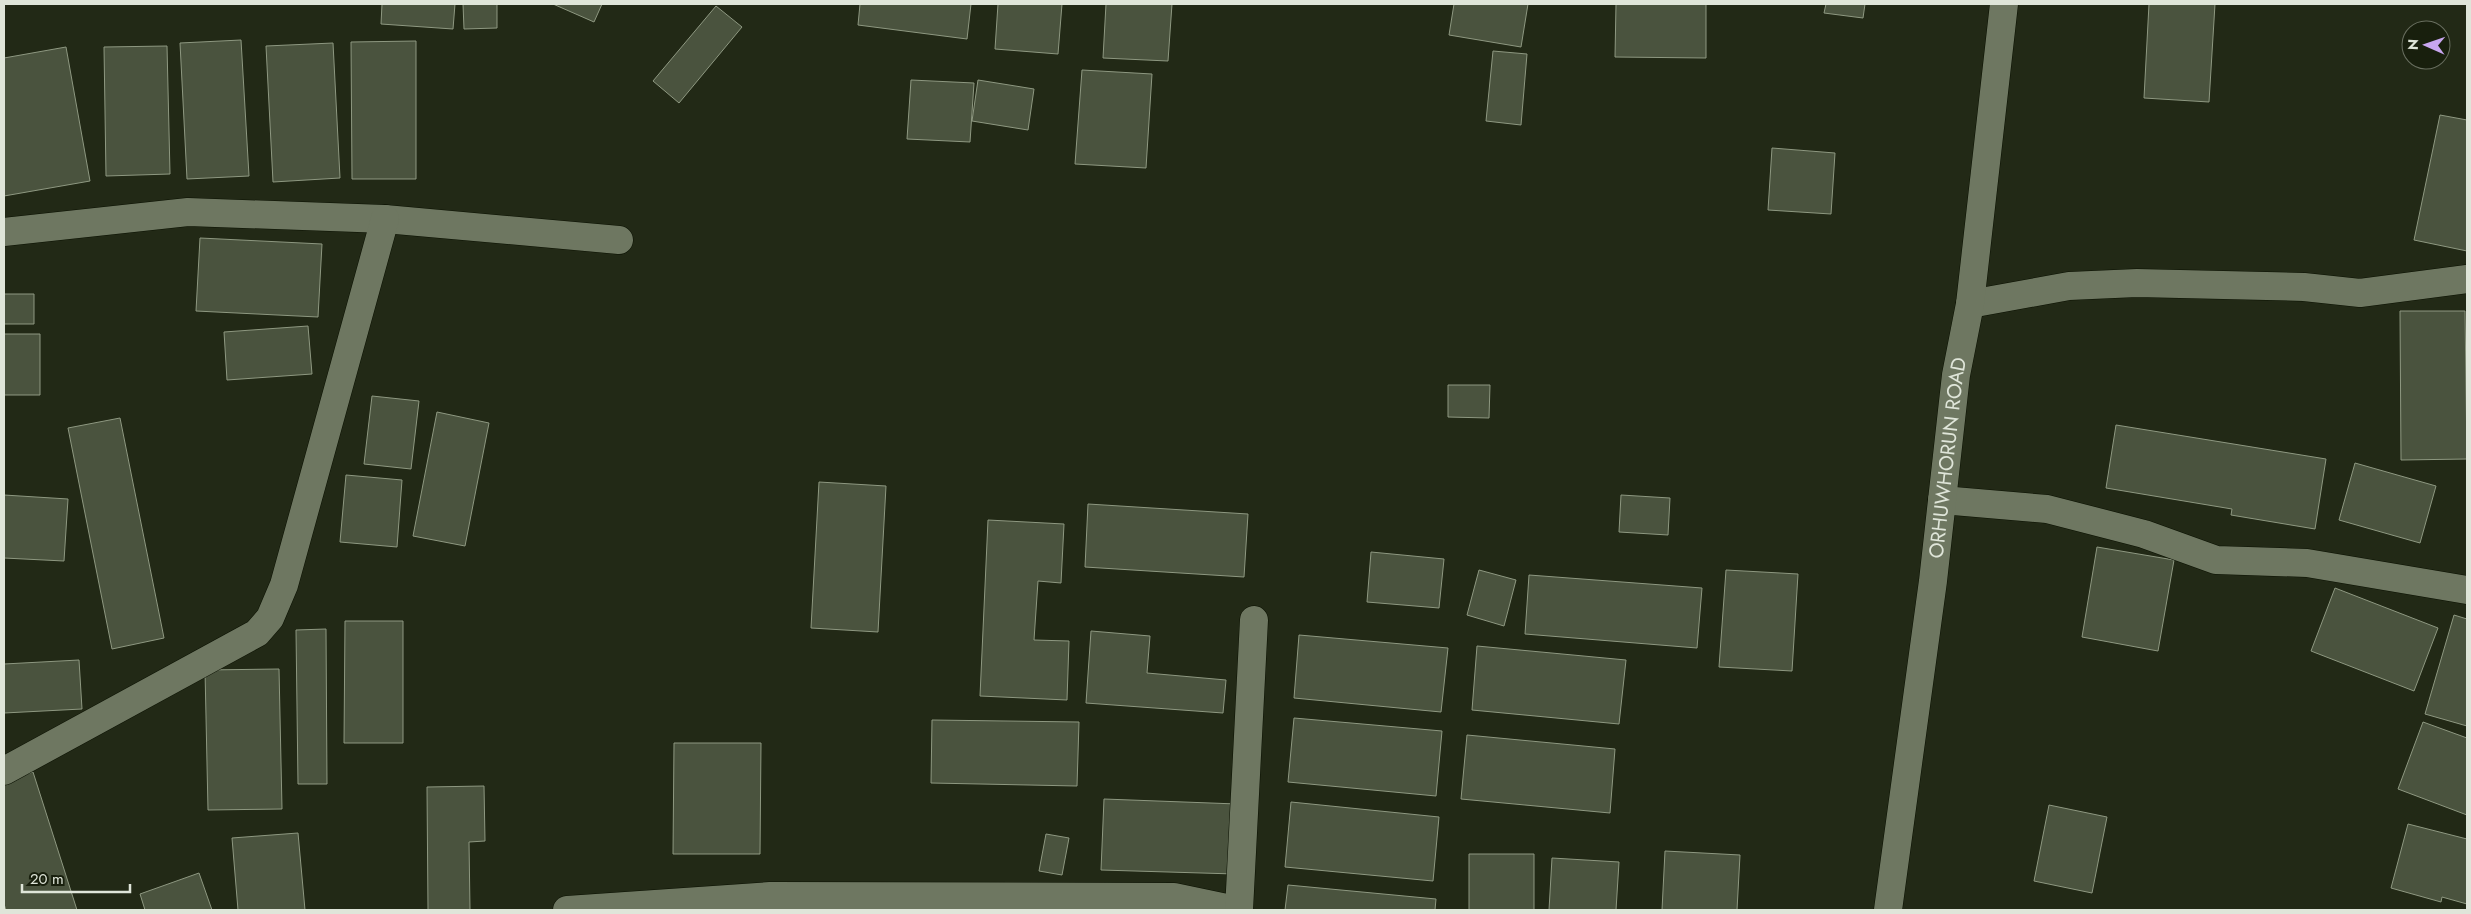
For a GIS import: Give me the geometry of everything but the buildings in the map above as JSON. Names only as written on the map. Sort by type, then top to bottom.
[{"type":"street","name":"ORHUWHORUN ROAD","points":[[1888,910],[1942,500],[1956,375],[1970,304],[2004,4]]},
{"type":"street","points":[[4,232],[188,212],[384,219],[619,240]]},
{"type":"street","points":[[4,771],[257,633],[270,618],[284,585],[384,219]]},
{"type":"street","points":[[1970,304],[2070,286],[2137,284],[2285,286],[2360,293],[2467,279]]},
{"type":"street","points":[[1942,500],[2047,509],[2144,534],[2216,560],[2307,563],[2467,590]]},
{"type":"street","points":[[567,910],[770,896],[849,896],[1174,897],[1237,910],[1254,620]]}]
